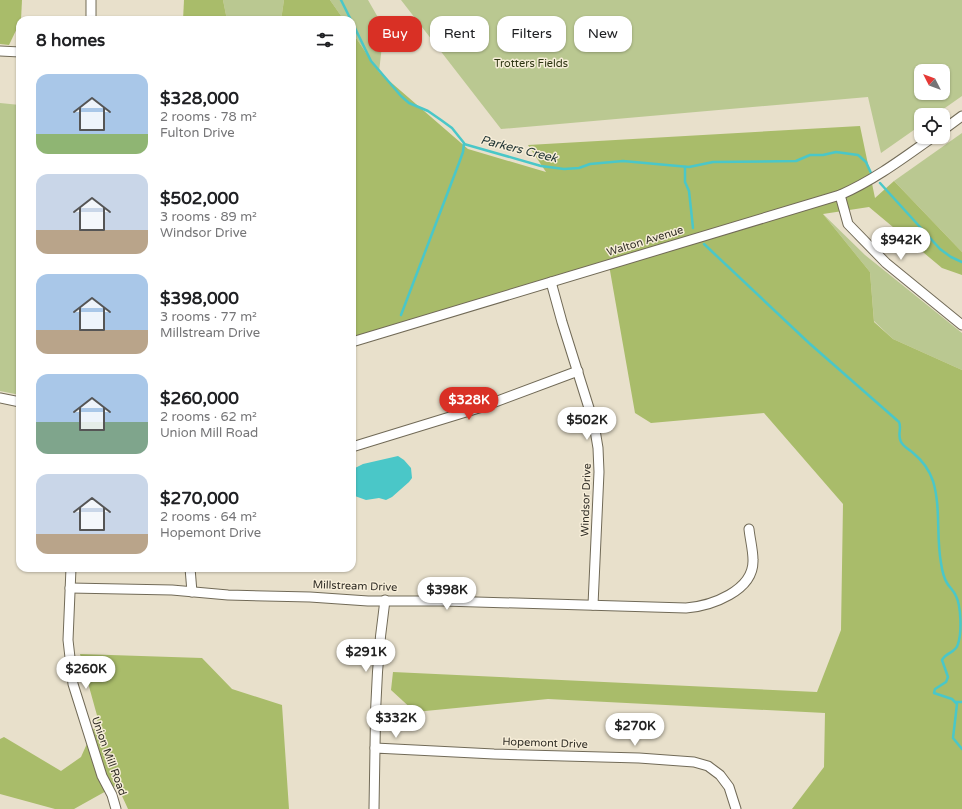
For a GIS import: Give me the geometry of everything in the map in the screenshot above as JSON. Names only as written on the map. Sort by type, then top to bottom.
[{"type":"street","points":[[91,16],[92,0]]},
{"type":"street","points":[[0,52],[16,52]]},
{"type":"street","points":[[950,125],[962,116]]},
{"type":"street","name":"Walton Avenue","points":[[356,341],[840,195],[863,185],[886,171],[923,144]]},
{"type":"street","points":[[840,195],[848,224],[886,263],[962,325]]},
{"type":"street","name":"Windsor Drive","points":[[551,282],[594,424],[598,448],[599,472],[593,605]]},
{"type":"street","points":[[356,446],[478,408],[578,371]]},
{"type":"street","points":[[0,398],[16,401]]},
{"type":"street","name":"Millstream Drive","points":[[70,588],[385,600],[686,608],[712,603],[724,598],[744,582],[751,574],[754,561],[749,529]]},
{"type":"street","name":"Union Mill Road","points":[[71,572],[68,640],[73,684],[102,776],[112,796],[116,809]]},
{"type":"street","points":[[190,572],[192,592]]},
{"type":"street","points":[[374,809],[378,643],[385,600]]},
{"type":"street","name":"Hopemont Drive","points":[[375,748],[494,754],[639,758],[694,762],[708,766],[720,775],[730,787],[736,809]]},
{"type":"green space","points":[[0,0],[22,0],[21,16],[16,16],[16,30],[9,45],[0,44]]},
{"type":"green space","points":[[184,0],[223,0],[226,16],[183,16]]},
{"type":"green space","points":[[223,0],[284,0],[282,16],[226,16]]},
{"type":"green space","points":[[284,0],[330,0],[341,16],[282,16]]},
{"type":"green space","points":[[330,0],[368,0],[377,16],[368,16],[368,52],[381,52],[379,72],[356,38],[356,16],[341,16]]},
{"type":"green space","name":"Trotters Fields","points":[[401,0],[962,0],[962,96],[945,108],[914,108],[914,130],[881,153],[868,97],[501,129],[441,52],[489,52],[489,16],[430,16],[430,37],[422,27],[422,16],[413,16]]},
{"type":"green space","points":[[356,38],[379,72],[468,149],[546,172],[528,145],[860,126],[875,198],[894,181],[962,252],[962,275],[942,268],[869,207],[823,214],[870,272],[874,322],[893,339],[962,370],[962,809],[792,809],[824,767],[825,713],[548,699],[415,712],[391,690],[393,672],[817,692],[841,630],[843,504],[764,413],[651,423],[635,413],[609,265],[356,342]]},
{"type":"green space","points":[[0,103],[16,105],[16,394],[0,391]]},
{"type":"green space","points":[[962,133],[962,252],[894,181],[946,144],[950,144],[950,141]]},
{"type":"green space","points":[[823,214],[865,255],[962,333],[962,370],[893,339],[874,321],[870,272]]},
{"type":"green space","points":[[80,654],[202,658],[232,689],[282,705],[289,809],[128,809],[117,785],[74,809],[55,809],[0,794],[0,739],[4,737],[61,771],[81,757],[98,719]]},
{"type":"water","points":[[398,456],[411,468],[412,478],[392,497],[386,500],[379,498],[366,500],[356,496],[356,468],[363,464]]},
{"type":"waterway","name":"Parkers Creek","points":[[341,0],[349,16]]},
{"type":"waterway","points":[[356,30],[371,61],[401,96],[409,103],[428,111],[452,128],[464,143],[463,152],[459,163],[401,315]]},
{"type":"waterway","name":"Parkers Creek","points":[[464,144],[541,166],[564,169],[579,168],[590,164],[623,161],[689,167],[713,162],[796,161],[810,155],[823,155],[836,152],[858,155],[866,162],[871,173]]},
{"type":"waterway","points":[[685,167],[685,182],[689,191],[693,228]]},
{"type":"waterway","name":"Parkers Creek","points":[[880,183],[940,249],[951,257],[962,262]]},
{"type":"waterway","points":[[704,244],[809,343],[899,422],[899,437],[901,442],[925,465],[933,481],[937,501],[942,568],[946,581],[958,600],[960,619],[960,633],[957,647],[942,660],[948,677],[946,682],[935,689],[934,693],[952,699],[957,704],[953,738],[962,749]]},
{"type":"waterway","points":[[956,702],[962,702]]}]
